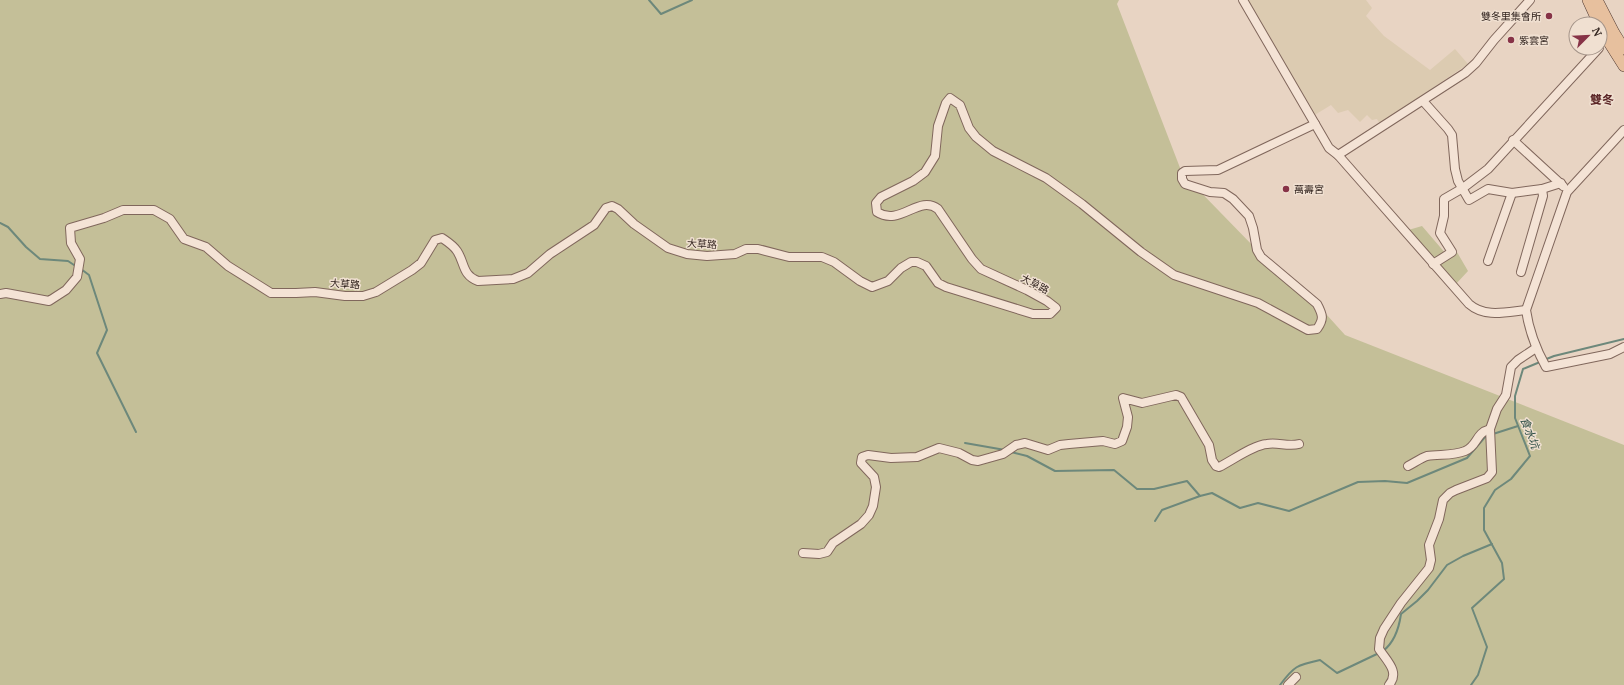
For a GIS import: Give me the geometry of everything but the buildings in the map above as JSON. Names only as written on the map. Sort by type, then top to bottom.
[{"type":"main road","points":[[1588,0],[1596,16]]},
{"type":"main road","points":[[1597,0],[1600,16]]},
{"type":"main road","points":[[1608,43],[1624,49]]},
{"type":"main road","points":[[1608,46],[1624,66]]},
{"type":"street","points":[[1242,0],[1330,148],[1338,155],[1433,264],[1476,310],[1486,313],[1526,310]]},
{"type":"street","points":[[1338,155],[1423,101],[1471,68],[1530,0]]},
{"type":"street","points":[[1433,264],[1452,252],[1440,233],[1444,216],[1444,199],[1463,188],[1488,169],[1592,56]]},
{"type":"street","name":"大草路","points":[[0,294],[6,293],[49,301],[66,290],[77,278],[80,259],[70,243],[70,228],[104,218],[123,210],[154,210],[170,219],[184,239],[206,247],[228,266],[271,293],[315,292],[345,296],[363,296],[376,292],[412,270],[421,263],[435,240],[442,238],[452,245],[457,252],[466,273],[474,279],[478,281],[513,279],[528,273],[550,254],[594,225],[606,208],[612,206],[618,208],[634,224],[668,248],[687,254],[707,256],[734,254],[746,249],[758,249],[789,257],[822,257],[834,262],[872,287],[879,286],[888,281],[901,268],[911,262],[917,262],[926,266],[938,283],[946,287],[1033,314],[1050,314],[1056,308],[1052,304],[1027,290],[981,269],[972,259],[938,209],[933,205],[925,204],[896,216],[884,217],[877,212],[876,204],[881,197],[913,181],[925,172],[935,156],[938,126],[946,102],[950,98],[960,105],[969,128],[976,137],[993,151],[1046,178],[1082,204],[1141,252],[1174,275],[1258,303],[1308,330],[1317,329],[1322,322],[1322,314],[1317,304],[1261,257],[1257,250],[1249,216],[1233,198],[1224,194],[1210,192],[1185,184],[1182,179],[1182,174],[1185,171],[1218,170],[1315,124]]},
{"type":"street","points":[[1423,101],[1452,135],[1455,169],[1458,181],[1469,200],[1488,189],[1512,192],[1542,189],[1561,183]]},
{"type":"street","points":[[1624,130],[1567,192],[1526,310],[1528,325],[1536,348],[1546,367],[1610,354],[1624,347]]},
{"type":"street","points":[[1514,140],[1561,183],[1567,192]]},
{"type":"street","points":[[1521,272],[1543,196],[1542,189]]},
{"type":"street","points":[[1488,261],[1512,192]]},
{"type":"street","points":[[1389,685],[1394,679],[1394,673],[1381,652],[1384,629],[1401,603],[1429,568],[1431,560],[1429,546],[1439,519],[1443,500],[1450,493],[1456,490],[1487,478],[1492,472],[1490,432],[1497,410],[1506,395],[1511,367],[1518,360],[1536,348]]},
{"type":"street","points":[[802,553],[819,554],[827,552],[833,543],[861,524],[869,516],[874,501],[876,487],[874,477],[861,463],[862,457],[868,455],[891,458],[917,457],[939,448],[959,453],[972,460],[978,461],[1024,444],[1048,450],[1060,445],[1069,444],[1103,441],[1115,444],[1122,441],[1127,427],[1128,417],[1123,398],[1142,403],[1176,395],[1181,397],[1209,444],[1212,460],[1216,466],[1220,467],[1261,445],[1269,443],[1293,446],[1299,444]]},
{"type":"street","points":[[1408,466],[1426,456],[1467,451],[1473,446],[1479,434],[1483,430],[1490,432]]},
{"type":"street","points":[[1288,685],[1296,677]]},
{"type":"shaded area","points":[[0,0],[1119,0],[1117,4],[1182,173],[1257,250],[1317,304],[1345,335],[1624,445],[1624,685],[0,685]]},
{"type":"shaded area","points":[[1247,0],[1366,0],[1372,8],[1366,16],[1384,36],[1430,70],[1455,49],[1468,64],[1380,124],[1377,119],[1372,120],[1367,115],[1360,122],[1348,110],[1338,113],[1331,105],[1313,116]]},
{"type":"shaded area","points":[[1422,226],[1446,254],[1454,247],[1468,271],[1455,285],[1405,231]]},
{"type":"waterway","points":[[649,0],[661,14],[692,0]]},
{"type":"waterway","points":[[0,223],[8,227],[26,247],[40,259],[68,261],[77,267]]},
{"type":"waterway","points":[[81,269],[89,275],[107,330],[97,353],[136,432]]},
{"type":"waterway","name":"食水坑","points":[[1544,360],[1554,356],[1624,339]]},
{"type":"waterway","name":"食水坑","points":[[1471,685],[1478,675],[1487,647],[1472,608],[1504,579],[1502,563],[1484,530],[1484,508],[1495,490],[1511,479],[1530,456],[1515,418],[1515,396],[1523,369],[1540,362]]},
{"type":"waterway","points":[[1493,434],[1518,426]]},
{"type":"waterway","points":[[1011,452],[1027,456],[1055,471],[1114,470],[1137,489],[1154,489],[1187,481],[1200,496],[1212,493],[1240,508],[1258,503],[1289,511],[1358,482],[1385,481],[1407,483],[1467,458],[1485,437],[1489,436]]},
{"type":"waterway","points":[[965,443],[1005,450]]},
{"type":"waterway","points":[[1155,521],[1162,510],[1200,496]]},
{"type":"waterway","points":[[1383,651],[1391,643],[1396,634],[1401,614],[1428,590],[1447,565],[1463,556],[1492,544]]},
{"type":"waterway","points":[[1280,685],[1293,670],[1306,663],[1320,660],[1337,673],[1379,653]]},
{"type":"place","name":"雙冬里集會所","points":[[1549,16]]},
{"type":"place","name":"紫雲宮","points":[[1511,40]]},
{"type":"place","name":"萬壽宮","points":[[1286,189]]},
{"type":"district","name":"雙冬","points":[[1602,99]]}]
